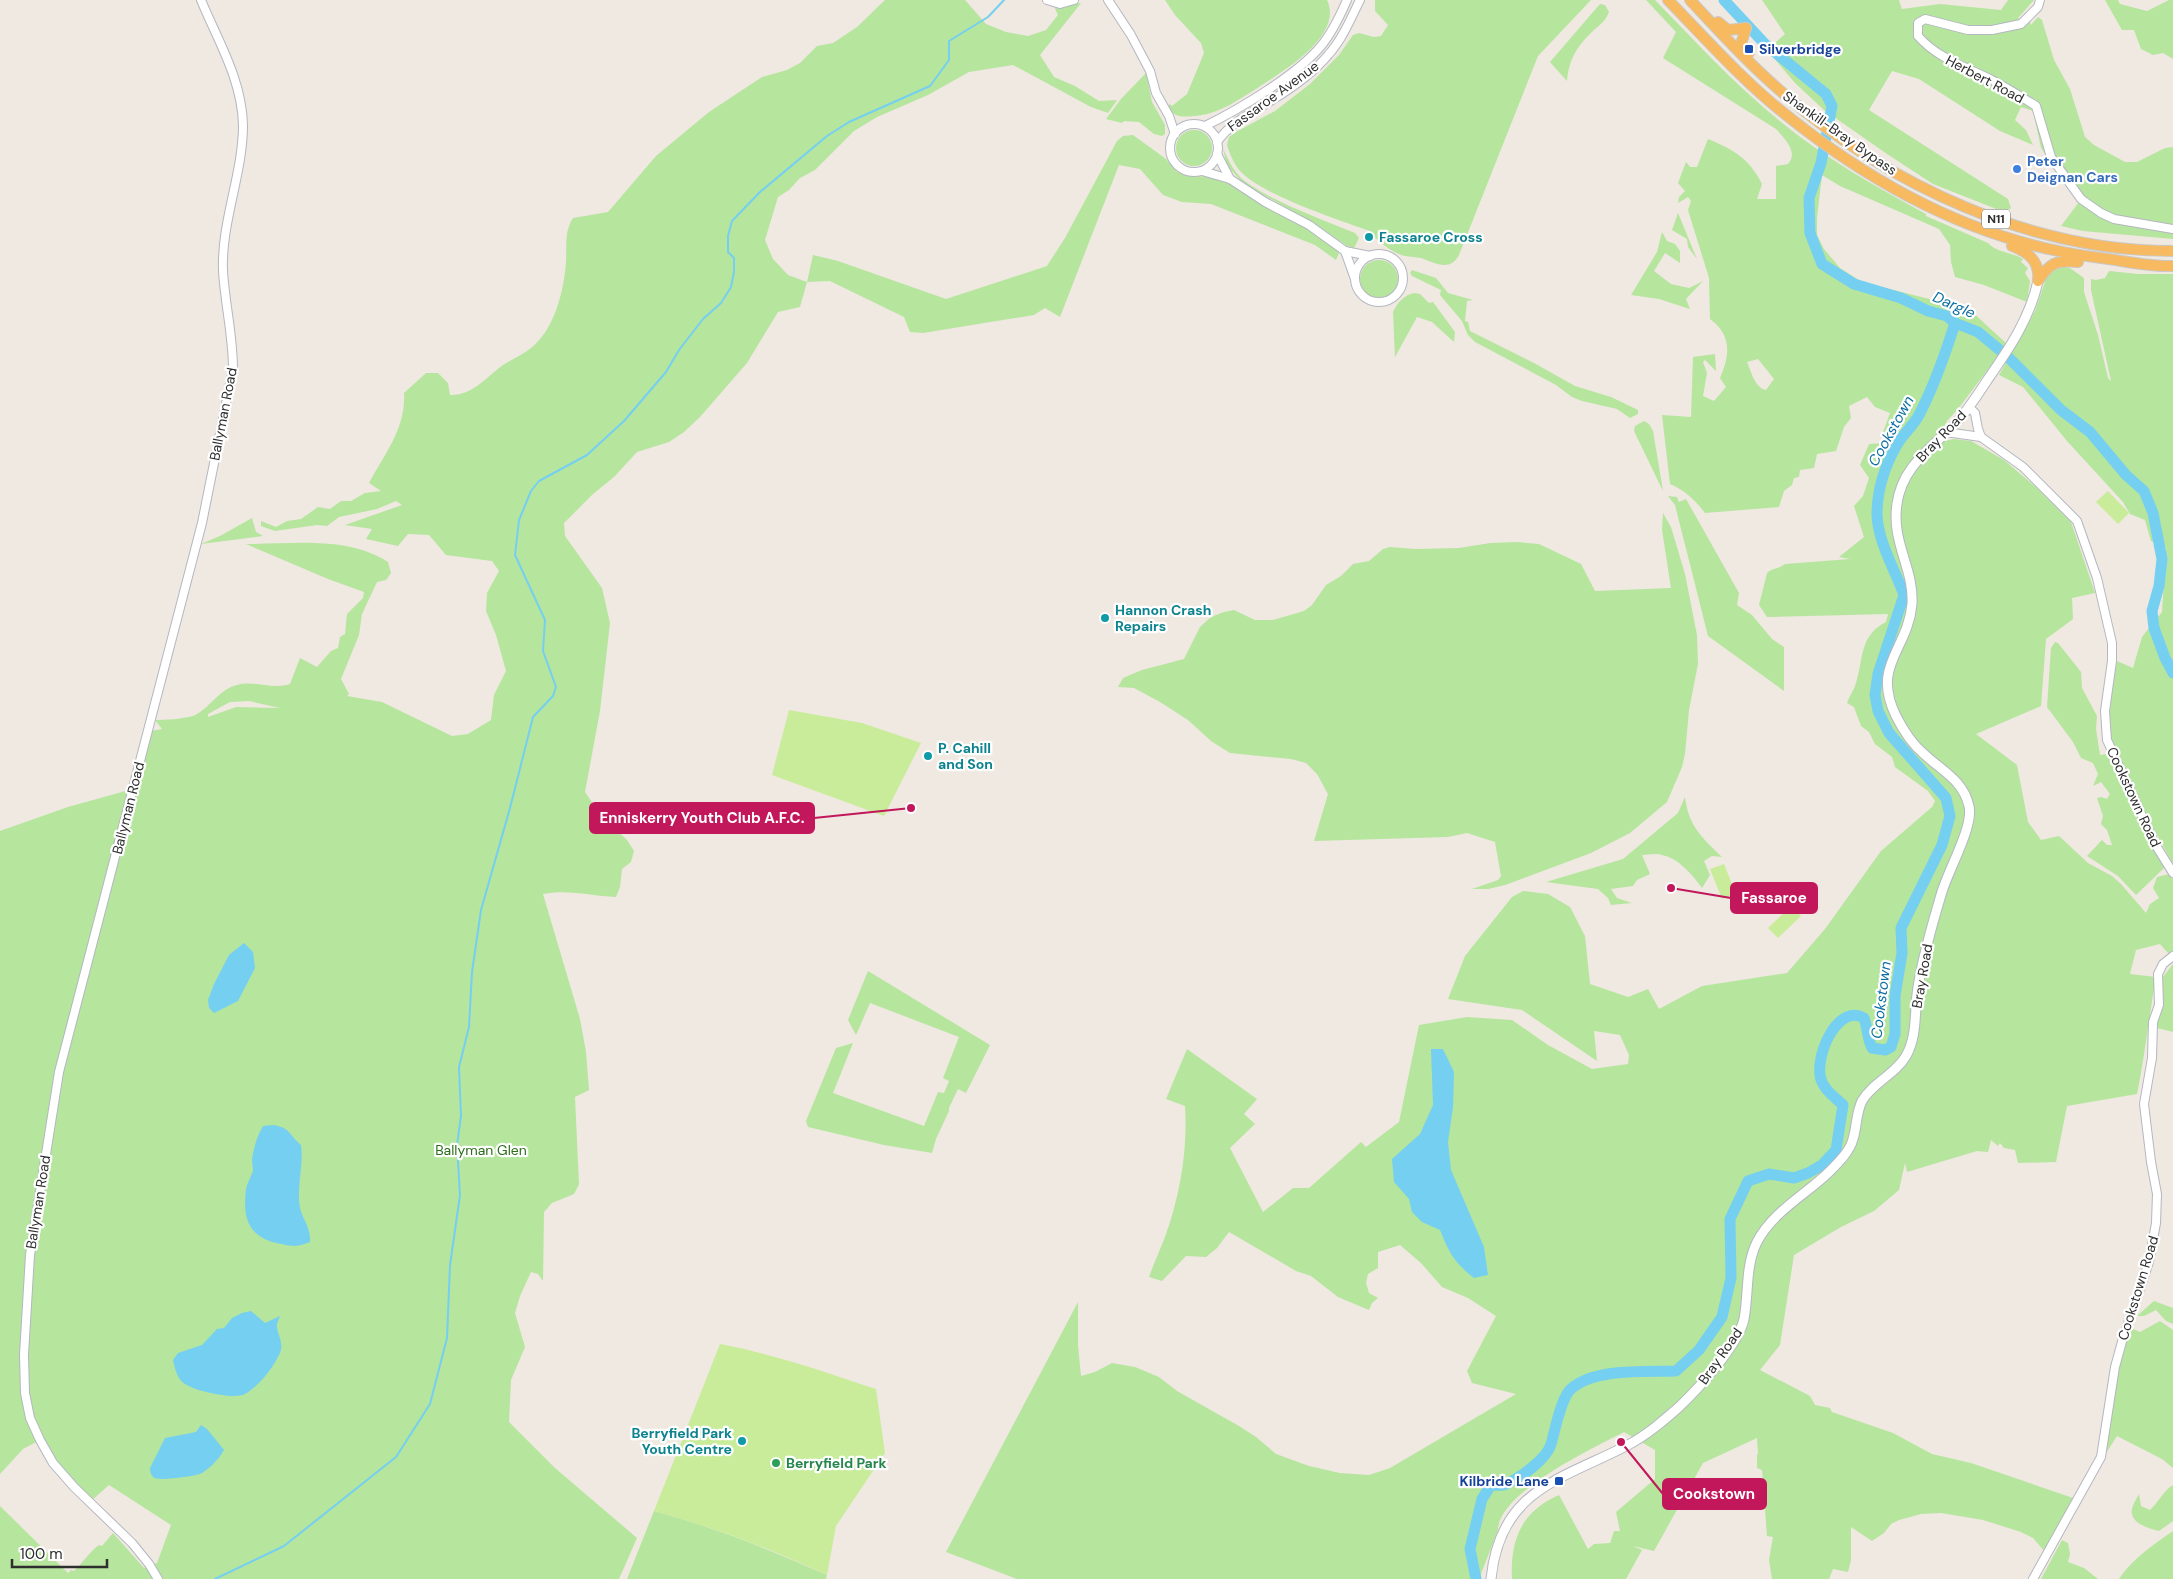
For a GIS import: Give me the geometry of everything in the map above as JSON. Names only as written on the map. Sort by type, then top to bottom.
[{"type":"highway","name":"Shankill-Bray Bypass","points":[[1668,0],[1748,82],[1785,114],[1866,172],[1920,204],[1978,230],[2028,245],[2070,255],[2169,266]]},
{"type":"highway","name":"Shankill-Bray Bypass","points":[[1690,0],[1740,53],[1806,111],[1892,170],[1942,196],[2000,221],[2068,239],[2112,247],[2173,250]]},
{"type":"highway","name":"N11","points":[[1698,0],[1725,28],[1734,30],[1746,28],[1742,38],[1742,47],[1800,100],[1806,111]]},
{"type":"highway","name":"N11","points":[[1978,230],[2028,253],[2038,267],[2038,281]]},
{"type":"highway","name":"N11","points":[[2068,239],[2077,238],[2125,244],[2173,246]]},
{"type":"highway","name":"N11","points":[[2038,281],[2049,266],[2060,262],[2150,268],[2169,266]]},
{"type":"main road","name":"Bray Road","points":[[1491,1579],[1493,1560],[1503,1532],[1526,1501],[1547,1484],[1648,1433],[1676,1410],[1699,1386],[1733,1342],[1741,1328],[1748,1275],[1758,1242],[1775,1218],[1829,1172],[1843,1156],[1853,1141],[1858,1110],[1863,1099],[1898,1067],[1907,1055],[1913,1039],[1916,1002],[1929,936],[1945,879],[1970,819],[1970,808],[1956,779],[1922,752],[1902,726],[1887,694],[1886,679],[1912,608],[1912,592],[1907,568],[1898,542],[1895,520],[1897,499],[1902,481],[1918,459],[1969,407],[2002,360],[2033,302],[2038,281]]},
{"type":"street","name":"Ballyman Road","points":[[158,1579],[132,1543],[74,1487],[53,1463],[30,1418],[25,1393],[24,1355],[30,1255],[59,1072],[202,524],[233,369],[233,348],[223,271],[224,252],[240,154],[242,116],[237,83],[201,0]]},
{"type":"street","points":[[1047,0],[1060,4],[1074,0]]},
{"type":"street","points":[[1108,0],[1150,71],[1156,93],[1169,116],[1175,134]]},
{"type":"street","name":"Fassaroe Avenue","points":[[1205,126],[1225,116],[1299,67],[1321,47],[1336,24],[1348,0]]},
{"type":"street","name":"Fassaroe Avenue","points":[[1217,142],[1234,124],[1274,99],[1305,76],[1329,54],[1345,30],[1360,0]]},
{"type":"street","name":"Herbert Road","points":[[2040,0],[2038,7],[2021,24],[1992,30],[1968,30],[1925,18],[1918,24],[1918,36],[1927,46],[1944,57],[1989,79],[2036,106],[2051,157],[2086,204],[2114,219],[2173,229]]},
{"type":"street","points":[[1169,116],[1186,125]]},
{"type":"street","points":[[1230,179],[1217,154],[1217,142],[1210,130],[1205,126],[1192,124],[1186,125],[1175,134],[1171,147],[1173,158],[1177,164],[1188,171],[1202,170],[1230,179],[1265,202],[1309,225],[1345,251],[1370,256],[1384,255],[1396,261],[1403,277],[1400,290],[1387,301],[1372,301],[1361,293],[1345,251]]},
{"type":"street","points":[[1202,170],[1208,167],[1217,154]]},
{"type":"street","points":[[1356,281],[1359,266],[1370,256]]},
{"type":"street","points":[[1969,407],[1975,413],[1981,437]]},
{"type":"street","name":"Cookstown Road","points":[[1946,432],[1981,437],[2023,467],[2077,521],[2097,578],[2112,643],[2112,662],[2105,711],[2107,740],[2154,844],[2173,873]]},
{"type":"street","name":"Cookstown Road","points":[[2033,1579],[2101,1457],[2115,1367],[2149,1262],[2156,1223],[2157,1194],[2144,1104],[2152,1058],[2153,1022],[2158,1005],[2158,974],[2163,964],[2173,956]]},
{"type":"green space","name":"Ballyman Glen","points":[[885,0],[965,0],[986,24],[1006,32],[1028,36],[1046,30],[1058,15],[1054,6],[1081,3],[1040,55],[1054,77],[1075,86],[1099,101],[1117,100],[1108,113],[1091,107],[1013,65],[969,72],[928,95],[877,117],[854,131],[815,170],[800,178],[789,190],[778,197],[765,240],[773,259],[788,275],[807,282],[800,307],[778,312],[747,363],[700,417],[684,432],[669,442],[637,452],[614,477],[593,494],[564,523],[565,536],[602,588],[610,623],[600,711],[585,792],[602,817],[627,840],[634,851],[631,862],[622,869],[620,887],[616,897],[570,892],[543,894],[580,1019],[586,1052],[589,1090],[575,1097],[579,1184],[574,1194],[552,1203],[544,1212],[543,1281],[538,1274],[531,1272],[520,1296],[515,1313],[525,1347],[511,1380],[509,1422],[555,1468],[637,1538],[619,1579],[0,1579],[0,1506],[68,1573],[71,1570],[74,1571],[92,1551],[99,1545],[102,1546],[113,1533],[144,1568],[157,1563],[171,1525],[109,1485],[92,1500],[38,1441],[23,1449],[0,1474],[0,831],[68,807],[136,788],[150,731],[162,729],[155,720],[193,716],[202,711],[226,690],[237,685],[283,686],[290,684],[300,658],[317,667],[331,651],[338,648],[340,637],[345,634],[347,614],[363,598],[364,592],[328,579],[246,544],[320,543],[338,545],[356,548],[388,562],[391,573],[386,580],[377,582],[362,614],[359,635],[341,679],[349,694],[347,696],[382,702],[452,736],[468,734],[491,720],[494,695],[506,671],[496,635],[486,611],[487,593],[499,571],[492,561],[446,555],[429,535],[408,534],[398,546],[366,539],[372,529],[345,525],[402,505],[396,501],[377,509],[339,517],[327,526],[317,525],[275,531],[261,526],[261,521],[276,527],[287,521],[301,519],[318,507],[330,509],[341,501],[351,501],[365,493],[381,491],[369,483],[388,451],[398,429],[404,406],[404,393],[426,373],[438,373],[448,383],[450,395],[464,393],[531,348],[546,330],[557,308],[565,273],[567,234],[573,218],[608,212],[656,156],[709,112],[762,77],[787,70],[800,63],[817,46],[833,43],[857,27]],"holes":[[[249,701],[280,708],[236,707],[208,717],[208,714],[230,702]]]},
{"type":"green space","points":[[1165,0],[1327,0],[1330,13],[1327,27],[1319,39],[1296,62],[1282,72],[1228,106],[1203,115],[1182,116],[1173,113],[1168,106],[1170,104],[1172,106],[1187,94],[1204,53],[1201,43],[1175,15]]},
{"type":"green space","points":[[1375,0],[1591,0],[1538,56],[1459,255],[1447,265],[1400,254],[1381,243],[1370,231],[1321,214],[1266,189],[1241,172],[1227,145],[1229,137],[1275,111],[1310,84],[1339,55],[1353,35],[1359,33],[1374,37],[1381,36],[1388,25],[1375,11]]},
{"type":"green space","points":[[1646,0],[1655,0],[1748,93],[1815,148],[1870,183],[1926,214],[1926,216],[1988,243],[1996,249],[2023,259],[2021,262],[2028,268],[2025,273],[2030,281],[2027,302],[1984,285],[1955,277],[1951,262],[1950,245],[1939,229],[1840,186],[1822,175],[1817,235],[1824,249],[1840,268],[1862,282],[1969,309],[2007,344],[1947,421],[1935,443],[1954,439],[1971,441],[2004,460],[2037,488],[2071,522],[2095,593],[2072,598],[2073,619],[2046,639],[2041,706],[1976,734],[2017,765],[2028,822],[2041,840],[2059,836],[2088,863],[2112,876],[2146,913],[2150,904],[2159,898],[2153,888],[2157,877],[2169,874],[2173,879],[2173,952],[2168,953],[2160,944],[2136,950],[2130,974],[2156,977],[2137,1094],[2067,1106],[2056,1162],[2018,1163],[2015,1150],[2004,1148],[2000,1143],[1998,1146],[1991,1140],[1988,1152],[1977,1151],[1907,1172],[1905,1163],[1899,1190],[1874,1211],[1841,1227],[1794,1255],[1780,1345],[1760,1370],[1810,1396],[1815,1405],[1830,1408],[1832,1412],[1893,1433],[1932,1454],[1971,1463],[2076,1499],[2046,1553],[2033,1538],[2021,1532],[1983,1520],[1941,1513],[1921,1514],[1891,1524],[1884,1533],[1872,1541],[1851,1527],[1851,1560],[1848,1572],[1833,1569],[1829,1579],[1772,1579],[1769,1560],[1773,1537],[1767,1536],[1762,1470],[1757,1468],[1757,1438],[1703,1463],[1654,1551],[1633,1546],[1642,1550],[1626,1579],[1512,1579],[1513,1551],[1521,1528],[1536,1509],[1559,1495],[1588,1549],[1594,1544],[1610,1543],[1614,1531],[1620,1531],[1616,1512],[1655,1479],[1655,1450],[1624,1432],[1549,1473],[1513,1501],[1502,1516],[1479,1579],[1017,1579],[946,1552],[1078,1302],[1078,1345],[1081,1376],[1095,1372],[1112,1363],[1135,1367],[1159,1377],[1177,1391],[1239,1426],[1276,1454],[1309,1466],[1340,1473],[1369,1475],[1390,1468],[1516,1394],[1472,1383],[1467,1371],[1496,1316],[1468,1298],[1442,1287],[1421,1263],[1400,1245],[1378,1252],[1378,1268],[1368,1274],[1366,1283],[1369,1293],[1378,1298],[1372,1303],[1369,1310],[1338,1297],[1311,1276],[1296,1271],[1229,1232],[1217,1248],[1206,1257],[1186,1256],[1162,1281],[1149,1277],[1165,1237],[1175,1205],[1182,1172],[1186,1122],[1185,1106],[1166,1099],[1187,1049],[1257,1099],[1244,1114],[1255,1124],[1230,1148],[1263,1212],[1293,1188],[1309,1188],[1361,1142],[1366,1147],[1399,1122],[1419,1025],[1467,1017],[1512,1020],[1548,1045],[1592,1069],[1628,1064],[1629,1055],[1620,1035],[1594,1031],[1597,1061],[1522,1010],[1448,999],[1465,956],[1512,897],[1523,891],[1548,894],[1570,907],[1585,936],[1590,984],[1628,997],[1648,989],[1659,1009],[1702,986],[1787,973],[1825,929],[1881,851],[1932,807],[1935,801],[1928,791],[1895,767],[1892,757],[1875,744],[1869,732],[1861,726],[1854,707],[1847,703],[1858,677],[1866,642],[1877,628],[1886,622],[1888,614],[1767,617],[1759,605],[1767,573],[1771,570],[1785,564],[1850,559],[1839,557],[1864,537],[1854,506],[1863,496],[1869,478],[1860,465],[1869,444],[1883,443],[1882,435],[1890,413],[1875,407],[1867,397],[1849,406],[1851,418],[1844,427],[1836,451],[1817,454],[1814,468],[1800,470],[1799,477],[1794,478],[1792,485],[1784,491],[1779,507],[1705,513],[1690,496],[1670,484],[1662,415],[1691,417],[1693,357],[1715,354],[1716,371],[1705,360],[1703,362],[1707,373],[1703,396],[1714,401],[1726,387],[1720,378],[1727,353],[1727,346],[1722,332],[1710,319],[1709,278],[1688,210],[1691,201],[1688,197],[1678,203],[1679,197],[1685,191],[1678,183],[1686,162],[1690,167],[1697,167],[1708,139],[1733,151],[1752,168],[1762,184],[1757,199],[1776,199],[1776,166],[1788,164],[1792,155],[1789,145],[1776,129],[1663,58],[1676,32]],"holes":[[[1758,359],[1774,379],[1766,390],[1762,389],[1754,379],[1747,362]]]},
{"type":"green space","points":[[1762,0],[1899,0],[1902,9],[1940,4],[2001,10],[2008,0],[2034,0],[2018,18],[2030,22],[2031,25],[2038,17],[2042,20],[2054,60],[2070,89],[2085,137],[2094,145],[2125,162],[2137,162],[2165,148],[2173,147],[2173,239],[2083,231],[2061,226],[2082,198],[2052,153],[2045,154],[2041,148],[2033,111],[2021,107],[2015,120],[2026,130],[2033,145],[2000,131],[1919,79],[1892,71],[1869,110],[2008,199],[2011,208],[2004,212],[1933,184],[1824,110],[1795,83],[1767,50],[1785,34]]},
{"type":"green space","points":[[2105,0],[2118,0],[2120,4],[2147,11],[2169,0],[2173,0],[2173,59],[2163,53],[2153,55],[2141,49],[2134,30],[2122,30]]},
{"type":"green space","points":[[1600,4],[1605,5],[1609,12],[1605,20],[1583,41],[1575,52],[1567,81],[1550,62]]},
{"type":"green space","points":[[1146,73],[1152,102],[1165,125],[1165,134],[1162,136],[1154,134],[1139,122],[1124,121],[1122,123],[1106,119],[1121,99]]},
{"type":"green space","points":[[1194,130],[1201,131],[1207,135],[1211,141],[1211,155],[1207,161],[1201,165],[1194,166],[1187,165],[1181,161],[1177,155],[1176,148],[1177,141],[1181,135],[1187,131]]},
{"type":"green space","points":[[1133,135],[1166,159],[1177,172],[1189,176],[1219,177],[1263,206],[1324,239],[1339,253],[1336,260],[1315,245],[1211,204],[1182,202],[1163,195],[1140,169],[1119,165],[1060,317],[1045,308],[1034,315],[923,333],[910,332],[904,317],[830,281],[807,282],[813,255],[838,261],[946,299],[1047,266],[1065,238],[1117,141],[1123,136]]},
{"type":"green space","points":[[1223,148],[1230,164],[1241,178],[1281,202],[1355,233],[1359,238],[1354,248],[1347,246],[1312,222],[1244,184],[1230,169],[1226,162]]},
{"type":"green space","points":[[1678,213],[1697,259],[1688,247],[1687,239],[1672,230]]},
{"type":"green space","points":[[1662,232],[1667,241],[1675,244],[1680,251],[1680,263],[1665,253],[1654,271],[1671,284],[1689,288],[1703,281],[1686,299],[1690,309],[1659,299],[1631,295],[1657,252]]},
{"type":"green space","points":[[1379,260],[1392,266],[1398,279],[1392,292],[1379,298],[1366,292],[1360,279],[1366,266]]},
{"type":"green space","points":[[2063,267],[2070,268],[2084,278],[2084,292],[2098,335],[2108,378],[2111,381],[2091,290],[2091,279],[2105,278],[2109,271],[2138,274],[2173,274],[2173,864],[2146,815],[2112,743],[2110,733],[2111,702],[2117,661],[2133,668],[2142,637],[2162,612],[2166,548],[2151,541],[2145,520],[2130,514],[2123,502],[2067,441],[2023,387],[1999,375],[2035,311],[2047,276],[2053,270]]},
{"type":"green space","points":[[1412,270],[1436,278],[1448,293],[1473,300],[1467,301],[1465,321],[1468,322],[1470,331],[1575,386],[1611,397],[1638,410],[1638,414],[1630,418],[1617,409],[1572,397],[1556,385],[1475,342],[1468,335],[1462,321],[1440,295],[1441,290],[1412,276],[1410,273]]},
{"type":"green space","points":[[1414,293],[1420,294],[1429,303],[1433,302],[1455,332],[1454,342],[1432,322],[1417,317],[1395,357],[1393,312],[1401,300]]},
{"type":"green space","points":[[1644,421],[1649,424],[1653,431],[1663,491],[1634,431],[1635,426]]},
{"type":"green space","points":[[2108,491],[2129,513],[2118,524],[2096,502]]},
{"type":"green space","points":[[1668,496],[1677,497],[1679,502],[1686,499],[1739,593],[1737,605],[1752,615],[1772,639],[1784,647],[1784,691],[1708,636],[1675,505]]},
{"type":"green space","points":[[1663,513],[1671,527],[1685,574],[1697,635],[1698,664],[1689,710],[1682,767],[1667,802],[1630,833],[1591,853],[1505,885],[1488,889],[1472,889],[1498,880],[1501,876],[1495,842],[1467,833],[1448,837],[1314,841],[1328,794],[1317,774],[1306,763],[1291,759],[1230,753],[1211,741],[1188,720],[1160,702],[1134,688],[1118,687],[1123,678],[1142,670],[1184,659],[1200,627],[1211,617],[1234,610],[1255,620],[1273,620],[1304,611],[1312,605],[1326,585],[1341,576],[1353,564],[1369,561],[1383,549],[1390,547],[1415,549],[1459,548],[1490,543],[1517,542],[1539,544],[1581,564],[1595,591],[1671,588],[1662,530]]},
{"type":"green space","points":[[252,518],[256,532],[263,536],[201,544],[220,536]]},
{"type":"green space","points":[[2055,642],[2058,643],[2081,672],[2082,688],[2097,716],[2096,729],[2100,755],[2107,754],[2150,844],[2165,867],[2136,895],[2118,876],[2087,856],[2102,840],[2107,845],[2112,845],[2107,830],[2101,824],[2103,816],[2097,798],[2107,799],[2110,794],[2101,782],[2093,786],[2098,774],[2093,763],[2081,758],[2073,742],[2047,707],[2051,648]]},
{"type":"green space","points":[[789,710],[862,723],[921,743],[884,816],[772,775]]},
{"type":"green space","points":[[1685,797],[1689,816],[1697,830],[1722,857],[1712,856],[1704,861],[1710,875],[1702,888],[1679,863],[1657,854],[1642,855],[1650,874],[1637,880],[1633,886],[1611,889],[1617,898],[1632,903],[1611,905],[1608,898],[1598,889],[1546,882],[1623,859],[1678,813]]},
{"type":"green space","points":[[1724,864],[1736,894],[1722,899],[1710,869]]},
{"type":"green space","points":[[1791,906],[1801,916],[1778,938],[1768,928]]},
{"type":"green space","points":[[2173,964],[2173,1032],[2157,1028],[2163,977]]},
{"type":"green space","points":[[868,971],[990,1045],[966,1093],[958,1089],[936,1139],[932,1153],[884,1145],[808,1127],[806,1121],[836,1048],[853,1043],[833,1093],[924,1126],[938,1092],[944,1093],[949,1081],[943,1078],[959,1037],[870,1003],[856,1035],[848,1020]]},
{"type":"green space","points":[[2154,1301],[2173,1308],[2173,1324],[2166,1321],[2156,1310],[2144,1316],[2137,1316]]},
{"type":"green space","points":[[2160,1321],[2173,1330],[2173,1468],[2162,1459],[2117,1436],[2106,1453],[2120,1361],[2131,1328],[2140,1332]]},
{"type":"green space","name":"Berryfield Park","points":[[720,1344],[780,1358],[876,1389],[885,1453],[836,1526],[827,1575],[742,1539],[654,1511]]},
{"type":"green space","points":[[2173,1485],[2173,1521],[2159,1531],[2137,1522],[2132,1514],[2132,1509],[2139,1494],[2141,1506],[2150,1510]]},
{"type":"green space","points":[[654,1511],[698,1524],[763,1548],[827,1575],[826,1579],[627,1579]]},
{"type":"green space","points":[[2173,1531],[2173,1579],[2119,1579],[2137,1558]]},
{"type":"green space","points":[[2062,1540],[2068,1543],[2070,1554],[2068,1562],[2084,1568],[2098,1579],[2041,1579]]},
{"type":"water","points":[[244,943],[253,952],[255,968],[238,1001],[214,1013],[209,1008],[208,1000],[214,984],[229,955]]},
{"type":"water","points":[[1431,1049],[1443,1049],[1454,1072],[1453,1107],[1448,1142],[1451,1170],[1484,1247],[1488,1275],[1474,1278],[1462,1267],[1446,1245],[1440,1230],[1422,1222],[1412,1212],[1409,1199],[1394,1182],[1392,1159],[1420,1134],[1433,1105]]},
{"type":"water","points":[[273,1125],[286,1130],[301,1145],[302,1161],[299,1200],[301,1212],[309,1232],[310,1242],[297,1246],[276,1243],[258,1235],[253,1230],[246,1216],[246,1189],[253,1171],[252,1159],[256,1142],[263,1126]]},
{"type":"water","points":[[251,1311],[265,1323],[280,1316],[277,1326],[281,1343],[280,1353],[274,1365],[260,1381],[250,1391],[240,1396],[205,1392],[182,1382],[177,1374],[173,1360],[178,1353],[202,1345],[217,1329],[224,1328],[232,1318]]},
{"type":"water","points":[[201,1425],[207,1429],[224,1450],[220,1457],[202,1473],[178,1478],[155,1478],[150,1468],[165,1438],[196,1432]]},
{"type":"waterway","points":[[215,1579],[284,1546],[396,1457],[430,1404],[447,1338],[450,1265],[460,1195],[457,1145],[461,1116],[459,1067],[469,1027],[472,972],[481,910],[533,717],[553,696],[556,687],[543,651],[545,620],[515,555],[519,520],[531,491],[539,481],[587,455],[624,421],[666,372],[679,350],[703,319],[721,303],[731,287],[734,272],[734,258],[728,252],[728,236],[732,221],[760,192],[827,136],[849,122],[930,86],[949,60],[949,41],[988,17],[1004,0]]},
{"type":"waterway","name":"Dargle","points":[[1724,0],[1765,44],[1826,94],[1832,106],[1821,163],[1809,198],[1810,233],[1822,264],[1854,284],[1901,298],[1928,311],[1947,316],[1955,323],[1978,332],[2007,356],[2061,410],[2090,432],[2126,475],[2144,491],[2153,513],[2162,559],[2159,586],[2152,611],[2154,628],[2165,658],[2173,673]]},
{"type":"waterway","name":"Cookstown","points":[[1476,1579],[1470,1549],[1482,1499],[1491,1485],[1503,1485],[1512,1481],[1525,1473],[1544,1456],[1551,1444],[1568,1392],[1582,1382],[1607,1374],[1676,1371],[1699,1350],[1722,1317],[1731,1278],[1730,1219],[1748,1181],[1769,1174],[1794,1178],[1822,1165],[1836,1150],[1843,1105],[1826,1089],[1820,1073],[1820,1061],[1824,1049],[1829,1036],[1836,1026],[1844,1018],[1854,1015],[1864,1018],[1872,1048],[1885,1050],[1891,1047],[1895,1034],[1895,996],[1902,953],[1901,928],[1942,845],[1950,816],[1946,798],[1889,733],[1878,711],[1875,695],[1878,674],[1904,595],[1880,535],[1877,506],[1880,487],[1889,460],[1898,443],[1917,419],[1939,370],[1955,323]]},
{"type":"place","name":"Silverbridge","points":[[1749,49]]},
{"type":"place","name":"Peter Deignan Cars","points":[[2017,169]]},
{"type":"place","name":"Fassaroe Cross","points":[[1369,237]]},
{"type":"place","name":"Hannon Crash Repairs","points":[[1105,618]]},
{"type":"place","name":"P. Cahill and Son","points":[[928,756]]},
{"type":"place","name":"Enniskerry Youth Club A.F.C.","points":[[911,808]]},
{"type":"place","name":"Fassaroe","points":[[1671,888]]},
{"type":"place","name":"Berryfield Park Youth Centre","points":[[742,1441]]},
{"type":"place","name":"Cookstown","points":[[1621,1442]]},
{"type":"place","name":"Berryfield Park","points":[[776,1463]]},
{"type":"place","name":"Kilbride Lane","points":[[1559,1481]]}]
